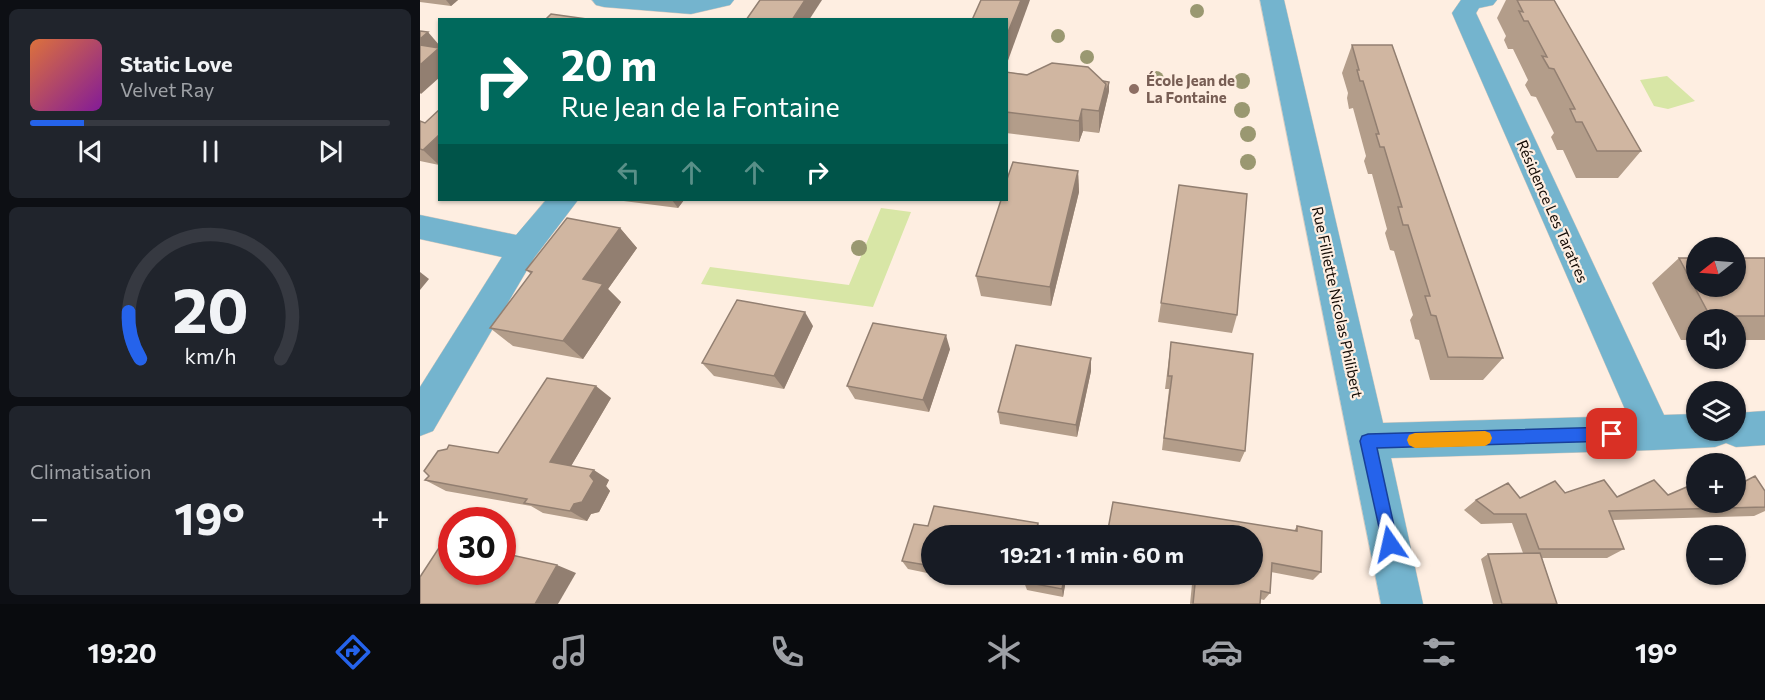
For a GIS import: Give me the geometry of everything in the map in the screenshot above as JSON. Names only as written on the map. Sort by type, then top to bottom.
[{"type":"street","points":[[604,0],[691,7],[722,0]]},
{"type":"street","name":"Rue Filliette Nicolas Philibert","points":[[1272,0],[1401,604]]},
{"type":"street","name":"Résidence Les Taratres","points":[[1485,0],[1471,3],[1464,13],[1654,433]]},
{"type":"street","points":[[420,419],[523,249],[562,201]]},
{"type":"street","points":[[420,227],[523,249]]},
{"type":"street","points":[[1746,429],[1765,428]]},
{"type":"street","points":[[1368,441],[1686,431]]},
{"type":"green space","points":[[1667,76],[1695,101],[1668,109],[1654,106],[1640,80]]},
{"type":"green space","points":[[881,208],[911,212],[873,307],[701,284],[710,267],[849,285]]},
{"type":"building","points":[[760,0],[805,0],[793,18],[747,18]]},
{"type":"building","points":[[981,0],[1021,0],[1008,32],[1008,18],[973,18]]},
{"type":"building","points":[[1517,0],[1554,0],[1641,151],[1597,151],[1582,122],[1576,122],[1570,109],[1575,109],[1554,69],[1549,68],[1542,56],[1547,57],[1528,21],[1524,21],[1519,11],[1523,12]]},
{"type":"building","points":[[551,14],[580,18],[547,18]]},
{"type":"building","points":[[420,31],[428,32],[420,39]]},
{"type":"building","points":[[420,45],[438,48],[438,49],[420,65]]},
{"type":"building","points":[[1352,45],[1392,45],[1503,358],[1448,357],[1436,316],[1431,315],[1425,296],[1430,296],[1408,225],[1403,225],[1398,207],[1402,207],[1384,147],[1380,147],[1376,134],[1379,134],[1363,81],[1360,81]]},
{"type":"building","points":[[1052,63],[1088,67],[1106,84],[1099,111],[1082,109],[1079,121],[1008,112],[1008,72],[1027,75]]},
{"type":"building","points":[[1103,81],[1109,82],[1105,97],[1106,84]]},
{"type":"building","points":[[438,111],[438,136],[423,150],[420,149],[420,121],[425,123]]},
{"type":"building","points":[[1013,162],[1078,171],[1050,287],[976,276],[1001,201],[1008,201],[1008,176]]},
{"type":"building","points":[[1179,185],[1247,194],[1237,315],[1161,303]]},
{"type":"building","points":[[567,218],[620,228],[583,279],[603,284],[563,341],[490,328],[532,272],[526,270]]},
{"type":"building","points":[[1679,258],[1686,258],[1686,271]]},
{"type":"building","points":[[1746,258],[1765,258],[1765,316],[1746,316],[1746,309],[1706,309],[1700,297],[1746,297]]},
{"type":"building","points":[[737,300],[805,312],[774,376],[702,363]]},
{"type":"building","points":[[873,323],[946,335],[923,400],[847,386]]},
{"type":"building","points":[[1171,342],[1253,354],[1245,451],[1164,438],[1172,376],[1168,376]]},
{"type":"building","points":[[1016,345],[1091,358],[1076,425],[998,412]]},
{"type":"building","points":[[547,378],[596,386],[550,462],[594,470],[590,476],[594,481],[582,502],[574,504],[570,511],[524,503],[527,499],[425,480],[429,476],[424,471],[438,451],[447,449],[449,445],[498,453]]},
{"type":"building","points":[[1755,476],[1765,491],[1765,507],[1746,507],[1746,481]]},
{"type":"building","points":[[1604,480],[1617,497],[1654,480],[1668,495],[1686,487],[1686,509],[1609,511],[1624,549],[1539,549],[1526,514],[1494,514],[1476,500],[1508,483],[1520,498],[1555,481],[1565,493]]},
{"type":"building","points":[[1113,502],[1259,525],[1109,525]]},
{"type":"building","points":[[934,506],[1038,523],[1038,525],[928,525]]},
{"type":"building","points":[[914,524],[921,525],[921,564],[902,561]]},
{"type":"building","points":[[1263,526],[1297,531],[1297,526],[1322,531],[1321,572],[1272,563],[1270,593],[1261,591],[1260,604],[1193,604],[1195,585],[1263,585]]},
{"type":"building","points":[[438,549],[438,585],[516,585],[516,556],[557,565],[535,604],[420,604],[420,577]]},
{"type":"building","points":[[1540,553],[1557,604],[1502,604],[1488,554]]},
{"type":"building","points":[[1040,585],[1063,585],[1062,589]]},
{"type":"slow traffic","points":[[1415,440],[1485,438]]},
{"type":"place","name":"École Jean de La Fontaine","points":[[1134,89]]},
{"type":"route","points":[[1390,544],[1368,441],[1612,434]]}]
